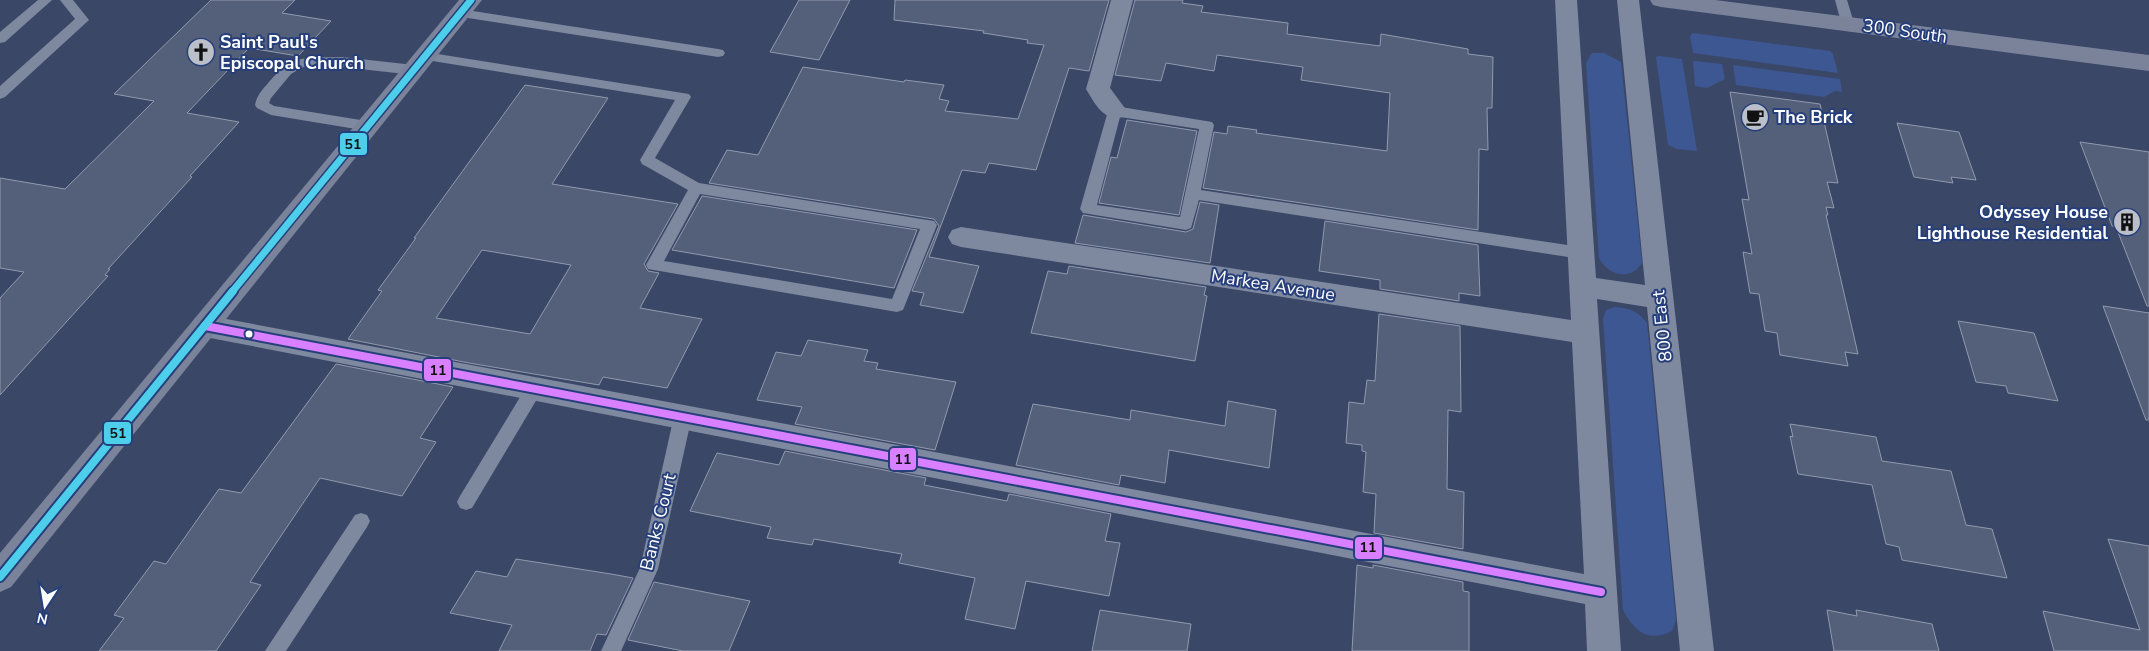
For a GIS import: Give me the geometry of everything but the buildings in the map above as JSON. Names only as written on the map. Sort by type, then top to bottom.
[{"type":"street","points":[[1115,111],[1098,90],[1122,0]]},
{"type":"street","points":[[1566,0],[1604,651]]},
{"type":"street","name":"800 East","points":[[1628,0],[1697,651]]},
{"type":"street","name":"300 South","points":[[1661,0],[2149,63]]},
{"type":"street","points":[[0,577],[466,6]]},
{"type":"street","name":"Markea Avenue","points":[[961,237],[1585,333]]},
{"type":"street","points":[[1583,286],[1659,298]]},
{"type":"street","points":[[205,326],[1601,592]]},
{"type":"lane","points":[[0,39],[46,0]]},
{"type":"lane","points":[[0,94],[82,20],[66,0]]},
{"type":"lane","points":[[1841,0],[1847,23]]},
{"type":"lane","points":[[466,6],[718,53]]},
{"type":"lane","points":[[368,126],[270,110],[262,105],[264,97],[286,71],[300,63],[315,61],[419,63],[684,97],[647,160],[696,188],[930,225],[897,306],[654,265],[696,188]]},
{"type":"lane","points":[[1115,111],[1207,124],[1193,194],[1186,224],[1088,209],[1115,111]]},
{"type":"lane","points":[[1193,194],[1581,253]]},
{"type":"lane","points":[[466,502],[534,389]]},
{"type":"lane","name":"Banks Court","points":[[611,651],[649,569],[683,416]]},
{"type":"lane","points":[[276,651],[361,521]]},
{"type":"shaded area","points":[[1693,33],[1830,51],[1833,54],[1838,73],[1693,53],[1690,36]]},
{"type":"shaded area","points":[[1592,53],[1604,53],[1621,62],[1642,263],[1637,269],[1626,274],[1620,274],[1608,269],[1599,258],[1586,63]]},
{"type":"shaded area","points":[[1656,57],[1682,59],[1697,151],[1677,149],[1668,145]]},
{"type":"shaded area","points":[[1693,62],[1722,64],[1725,79],[1707,88],[1695,86]]},
{"type":"shaded area","points":[[1733,65],[1840,79],[1842,92],[1835,91],[1824,97],[1736,85]]},
{"type":"shaded area","points":[[1615,307],[1633,311],[1647,323],[1676,620],[1672,631],[1656,636],[1643,633],[1637,629],[1623,610],[1603,319],[1606,310]]},
{"type":"transit line","name":"51","points":[[0,577],[471,0]]},
{"type":"transit line","name":"11","points":[[205,326],[1601,592]]},
{"type":"place","name":"Saint Paul's Episcopal Church","points":[[201,52]]},
{"type":"place","name":"The Brick","points":[[1755,117]]},
{"type":"place","name":"Odyssey House Lighthouse Residential","points":[[2127,222]]}]
